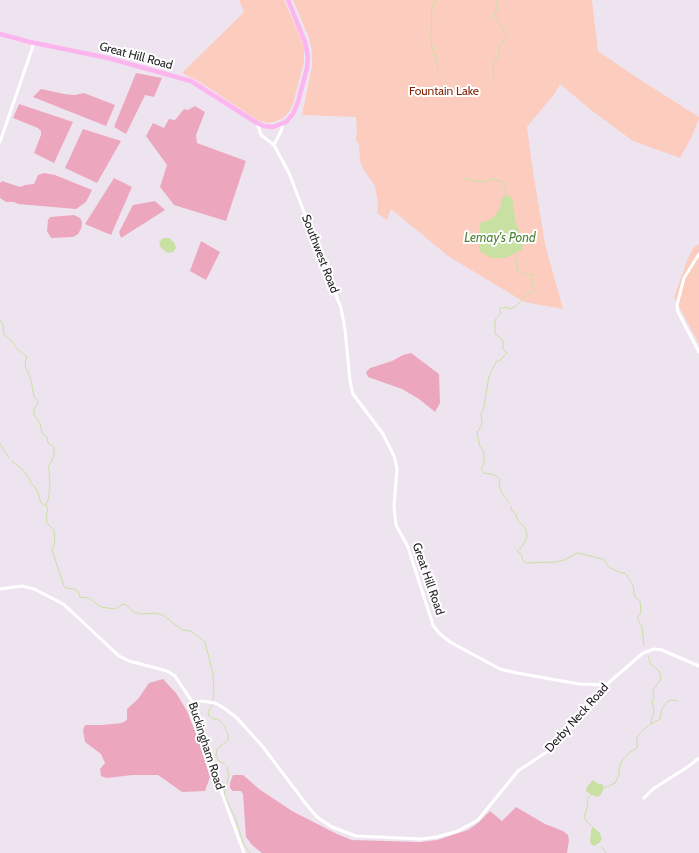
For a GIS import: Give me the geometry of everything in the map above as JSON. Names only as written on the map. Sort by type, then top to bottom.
[{"type":"main road","points":[[257,123],[270,127],[282,124],[290,118],[295,109],[303,84],[308,61],[305,42],[288,0]]},
{"type":"main road","name":"Great Hill Road","points":[[0,34],[34,43],[108,58],[191,81],[257,123]]},
{"type":"street","points":[[0,142],[34,43]]},
{"type":"street","name":"Southwest Road","points":[[257,123],[261,135],[274,145],[289,173],[341,308],[349,367]]},
{"type":"street","points":[[274,145],[282,129],[282,124]]},
{"type":"street","points":[[699,254],[684,278],[677,305],[678,312],[699,352]]},
{"type":"street","name":"Great Hill Road","points":[[349,367],[353,394],[383,434],[394,456],[397,468],[394,512],[396,525],[408,547],[433,625],[439,633],[450,642],[500,669],[579,684],[606,685]]},
{"type":"street","name":"Buckingham Road","points":[[0,590],[16,586],[28,587],[41,592],[71,611],[119,656],[129,661],[171,673],[193,703],[212,766],[244,853]]},
{"type":"street","name":"Derby Neck Road","points":[[193,703],[214,703],[224,708],[237,718],[263,747],[308,808],[317,817],[332,827],[356,836],[421,839],[438,837],[458,831],[478,820],[518,771],[544,755],[555,745],[606,685],[643,653],[651,650],[662,650],[699,666]]},
{"type":"street","points":[[644,798],[653,789],[699,758]]},
{"type":"shaded area","points":[[136,73],[162,78],[154,97],[145,95],[126,134],[114,127]]},
{"type":"shaded area","points":[[41,89],[64,94],[75,95],[84,93],[115,105],[106,126],[33,97]]},
{"type":"shaded area","points":[[19,104],[73,122],[54,163],[34,153],[41,135],[41,131],[38,128],[13,118]]},
{"type":"shaded area","points":[[195,106],[205,112],[196,135],[197,143],[246,161],[226,221],[174,205],[160,187],[167,165],[146,136],[153,123],[164,128],[169,119],[175,120],[184,109],[188,110]]},
{"type":"shaded area","points":[[83,129],[121,141],[97,183],[65,168]]},
{"type":"shaded area","points":[[44,173],[55,175],[92,190],[86,202],[76,209],[18,204],[14,202],[6,202],[0,198],[0,183],[2,181],[20,187],[34,184],[38,175]]},
{"type":"shaded area","points":[[114,178],[132,187],[111,235],[85,224]]},
{"type":"shaded area","points":[[155,201],[165,210],[121,238],[119,232],[133,205]]},
{"type":"shaded area","points":[[74,215],[80,218],[82,222],[81,229],[78,234],[73,237],[51,238],[47,231],[48,220],[50,217]]},
{"type":"shaded area","points":[[201,241],[220,252],[206,280],[190,271]]},
{"type":"shaded area","points":[[411,353],[439,374],[440,403],[435,412],[419,399],[402,389],[368,377],[366,372],[370,368]]},
{"type":"shaded area","points":[[163,679],[176,693],[187,711],[198,739],[210,777],[205,791],[182,792],[158,775],[133,775],[106,778],[101,776],[100,769],[105,763],[101,754],[85,742],[83,730],[85,725],[122,723],[127,720],[127,709],[138,699],[149,683]]},
{"type":"shaded area","points":[[233,775],[243,775],[259,789],[292,811],[352,840],[420,842],[437,840],[468,830],[478,823],[490,811],[502,821],[516,807],[545,824],[563,831],[568,835],[569,840],[567,853],[262,853],[252,845],[246,837],[243,794],[241,791],[233,791],[230,788]]},
{"type":"green space","points":[[239,0],[284,0],[304,48],[304,61],[293,104],[289,112],[283,118],[274,122],[268,123],[260,121],[200,82],[182,73],[244,12]]},
{"type":"green space","name":"Fountain Lake","points":[[293,0],[592,0],[598,51],[699,117],[699,119],[680,158],[633,141],[591,110],[560,84],[555,93],[527,127],[545,244],[563,309],[524,302],[448,256],[391,209],[387,220],[377,213],[378,205],[375,186],[363,169],[360,161],[359,145],[355,138],[357,135],[356,117],[302,115],[312,66],[312,51],[309,38]]},
{"type":"green space","points":[[699,244],[699,344],[674,297],[688,258],[694,247]]},
{"type":"water","name":"Lemay's Pond","points":[[510,195],[513,202],[515,219],[524,240],[522,250],[505,258],[491,258],[480,251],[480,223],[492,219],[500,208],[502,198]]},
{"type":"water","points":[[163,238],[169,238],[174,242],[176,248],[173,252],[168,253],[161,248],[159,242]]},
{"type":"water","points":[[593,780],[598,784],[602,784],[604,788],[598,797],[586,791],[587,787]]},
{"type":"water","points":[[593,827],[600,833],[602,839],[594,846],[590,842],[591,830]]},
{"type":"waterway","points":[[437,0],[432,6],[431,39],[438,66],[437,75]]},
{"type":"waterway","points":[[494,82],[493,64],[499,56],[499,46],[508,36],[494,16],[497,9],[497,0]]},
{"type":"waterway","points":[[464,179],[481,182],[494,179],[505,183],[505,197]]},
{"type":"waterway","points":[[509,503],[501,491],[499,485],[500,479],[495,475],[484,473],[481,469],[484,463],[484,452],[480,447],[477,432],[482,424],[481,415],[484,407],[489,376],[496,362],[507,353],[503,349],[503,340],[495,334],[495,320],[500,314],[500,308],[508,307],[509,309],[515,307],[534,290],[532,274],[528,275],[517,270],[515,256]]},
{"type":"waterway","points":[[0,320],[3,325],[4,335],[27,357],[25,362],[26,368],[31,380],[34,397],[38,401],[34,409],[34,415],[40,423],[42,433],[47,437],[48,443],[54,447],[54,455],[48,468],[50,474],[50,487],[46,505],[48,510],[46,516],[47,523],[54,530],[55,542],[52,550],[64,586],[66,588],[78,591],[80,597],[89,598],[101,607],[115,609],[123,604],[134,612],[141,614],[156,613],[163,615],[182,630],[191,631],[205,642],[213,674],[213,700]]},
{"type":"waterway","points":[[0,444],[9,458]]},
{"type":"waterway","points":[[12,461],[23,470],[38,493],[41,503],[45,505]]},
{"type":"waterway","points":[[511,507],[512,511],[516,514],[518,521],[524,526],[527,534],[527,538],[521,548],[517,551],[522,555],[522,559],[526,563],[556,562],[564,560],[577,553],[603,559],[609,567],[621,573],[625,573],[633,585],[636,598],[640,601],[641,611],[637,618],[642,627],[644,646]]},
{"type":"waterway","points":[[604,788],[615,783],[619,774],[621,762],[629,753],[637,748],[637,737],[651,724],[654,712],[652,700],[654,698],[653,690],[660,681],[661,677],[659,671],[651,664],[648,656]]},
{"type":"waterway","points":[[651,724],[660,719],[662,709],[666,703],[670,700],[678,701]]},
{"type":"waterway","points":[[212,705],[208,711],[209,716],[214,719],[218,719],[228,734],[228,740],[217,749],[216,756],[219,761],[225,764]]},
{"type":"waterway","points":[[227,767],[229,776],[224,794],[235,817],[244,845],[250,853]]},
{"type":"waterway","points":[[592,794],[587,799],[588,805],[584,817],[586,821],[594,828]]},
{"type":"waterway","points":[[601,846],[606,853]]}]
